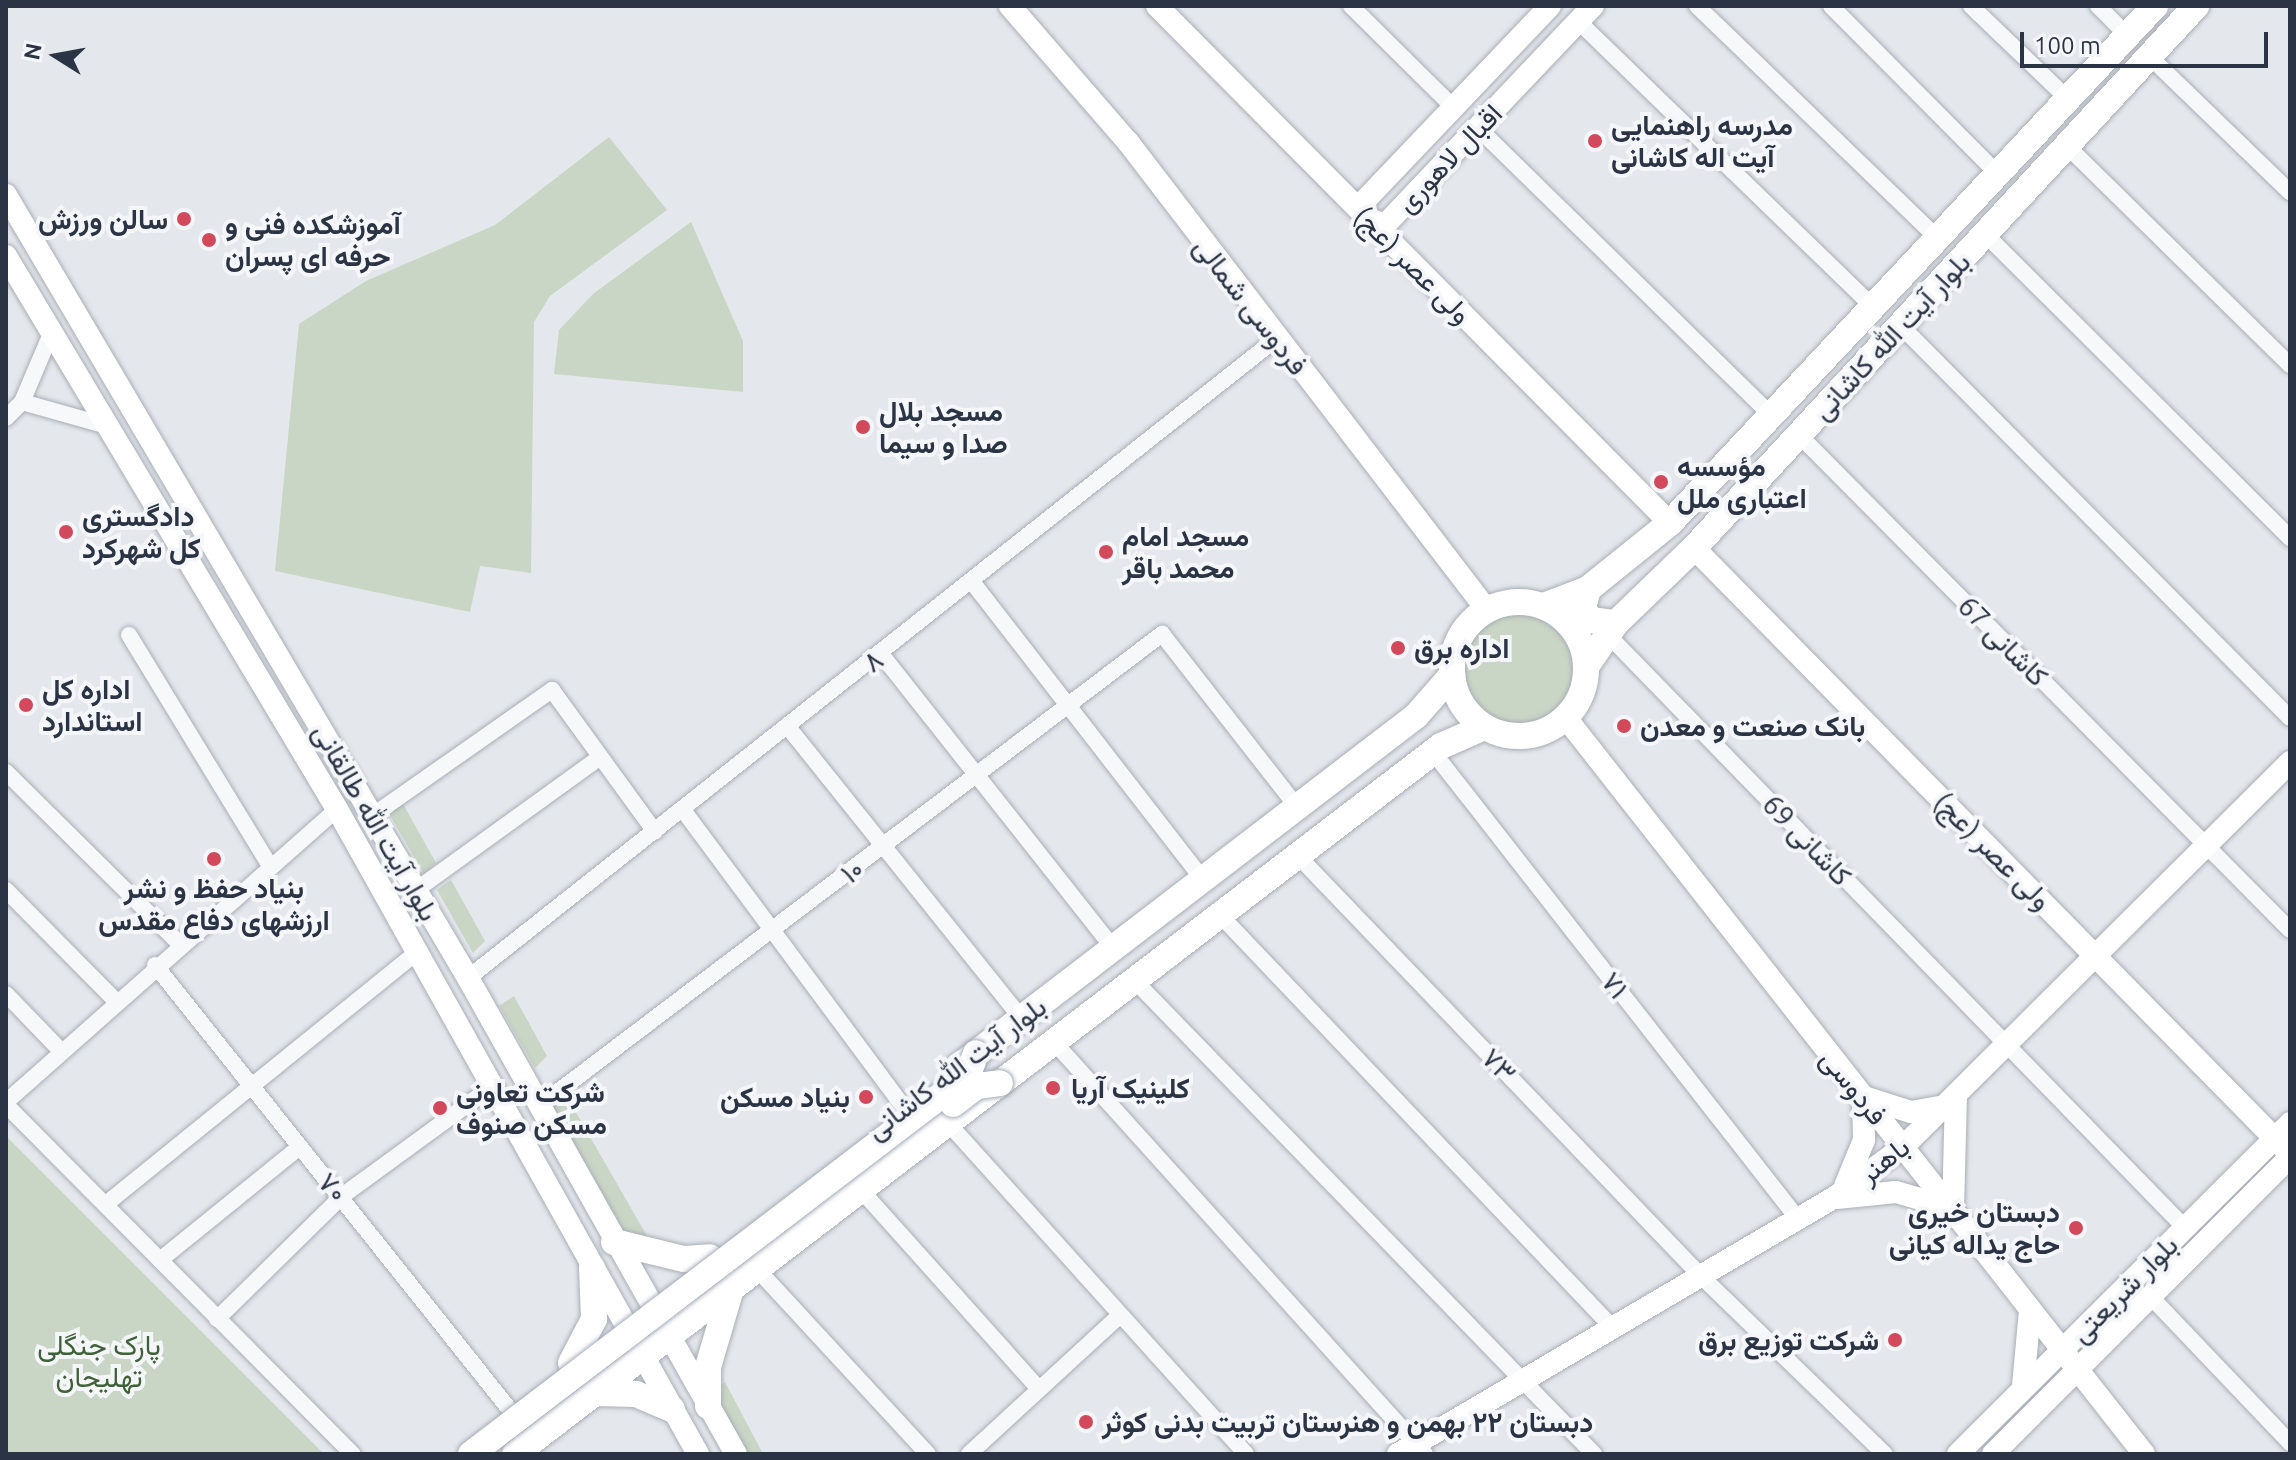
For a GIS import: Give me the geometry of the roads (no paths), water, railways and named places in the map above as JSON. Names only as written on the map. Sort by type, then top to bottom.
[{"type":"main road","name":"ولی عصر (عج)","points":[[1157,6],[1670,523]]},
{"type":"main road","name":"اقبال لاهوری","points":[[1550,6],[1365,200],[1364,217],[1385,225],[1586,14]]},
{"type":"main road","name":"بلوار آیت الله کاشانی","points":[[1544,606],[1588,589],[1670,523],[1875,309],[2155,6]]},
{"type":"main road","name":"بلوار آیت الله کاشانی","points":[[1587,665],[1612,629],[1694,548],[2196,6]]},
{"type":"main road","name":"فردوسی شمالی","points":[[1019,9],[1128,142],[1276,339],[1487,610]]},
{"type":"main road","name":"بلوار آیت الله طالقانی","points":[[6,195],[468,978],[736,1454]]},
{"type":"main road","name":"بلوار آیت الله طالقانی","points":[[6,256],[50,336],[337,809],[494,1085],[622,1324],[698,1454]]},
{"type":"main road","name":"ولی عصر (عج)","points":[[1694,548],[2286,1143]]},
{"type":"main road","points":[[1588,589],[1583,608],[1590,620],[1612,629]]},
{"type":"main road","points":[[1515,602],[1544,606],[1574,629],[1587,665],[1584,690],[1566,718],[1526,737],[1484,727],[1464,708],[1452,675],[1461,636],[1487,610],[1515,602]]},
{"type":"main road","name":"بلوار آیت الله کاشانی","points":[[454,1454],[1416,716],[1452,675]]},
{"type":"main road","points":[[1416,716],[1439,718],[1437,749]]},
{"type":"main road","name":"فردوسی","points":[[1566,718],[2144,1454]]},
{"type":"main road","name":"بلوار آیت الله کاشانی","points":[[524,1451],[594,1393],[1437,749],[1484,727]]},
{"type":"main road","name":"باهنر","points":[[1413,1451],[1611,1326],[1834,1198],[1903,1147],[1956,1099],[2093,952],[2208,847],[2290,762]]},
{"type":"main road","points":[[471,1454],[968,1075],[976,1053]]},
{"type":"main road","points":[[496,1454],[977,1086],[1000,1083]]},
{"type":"main road","points":[[1862,1095],[1920,1113],[1956,1099],[1953,1210],[1896,1192],[1834,1198],[1860,1153],[1862,1095]]},
{"type":"main road","name":"بلوار شریعتی","points":[[1958,1454],[2185,1228],[2286,1143]]},
{"type":"main road","name":"بلوار شریعتی","points":[[1993,1454],[2151,1297],[2286,1143]]},
{"type":"main road","points":[[570,1226],[597,1210]]},
{"type":"main road","points":[[614,1242],[684,1259],[710,1257]]},
{"type":"main road","points":[[571,1363],[594,1319],[592,1268]]},
{"type":"main road","points":[[708,1406],[708,1367],[731,1289]]},
{"type":"main road","points":[[2022,1391],[2032,1350],[2034,1314],[2094,1319]]},
{"type":"main road","points":[[594,1393],[636,1394],[672,1409]]},
{"type":"street","points":[[1351,6],[1454,108]]},
{"type":"street","points":[[1697,6],[1939,240]]},
{"type":"street","points":[[1831,6],[1999,175]]},
{"type":"street","points":[[1971,6],[2068,99]]},
{"type":"street","points":[[2098,6],[2128,36]]},
{"type":"street","points":[[1586,14],[1875,309]]},
{"type":"street","points":[[2149,56],[2290,192]]},
{"type":"street","points":[[1478,128],[1772,416]]},
{"type":"street","points":[[2066,145],[2290,365]]},
{"type":"street","points":[[1985,234],[2290,538]]},
{"type":"street","points":[[1901,326],[2290,718]]},
{"type":"street","points":[[6,418],[22,402],[50,336]]},
{"type":"street","name":"۸","points":[[468,978],[973,583],[1276,339]]},
{"type":"street","points":[[22,402],[104,425]]},
{"type":"street","name":"کاشانی 67","points":[[1799,435],[2290,930]]},
{"type":"street","points":[[973,583],[1203,879]]},
{"type":"street","name":"کاشانی 69","points":[[1612,629],[2006,1045],[2185,1228]]},
{"type":"street","name":"۱۰","points":[[539,1106],[1162,634],[1297,807]]},
{"type":"street","points":[[129,635],[270,866]]},
{"type":"street","points":[[881,654],[1113,948]]},
{"type":"street","points":[[372,816],[552,690],[655,832]]},
{"type":"street","points":[[788,727],[1021,1018]]},
{"type":"street","name":"۷۱","points":[[1437,749],[1798,1219]]},
{"type":"street","points":[[416,890],[599,758]]},
{"type":"street","points":[[6,772],[179,943]]},
{"type":"street","points":[[337,809],[115,1000],[6,1104],[353,1454]]},
{"type":"street","points":[[683,810],[775,929],[904,1108]]},
{"type":"street","name":"۷۳","points":[[1298,856],[1700,1275],[1885,1454]]},
{"type":"street","points":[[6,890],[115,1000]]},
{"type":"street","points":[[1220,915],[1611,1326]]},
{"type":"street","points":[[106,1204],[245,1084],[418,951]]},
{"type":"street","name":"۷۰","points":[[155,965],[245,1084],[297,1149],[342,1196],[510,1410]]},
{"type":"street","points":[[1134,980],[1594,1454]]},
{"type":"street","points":[[6,994],[60,1050]]},
{"type":"street","points":[[1054,1042],[1413,1451]]},
{"type":"street","points":[[217,1319],[342,1196],[494,1085]]},
{"type":"street","points":[[948,1123],[1246,1454]]},
{"type":"street","points":[[160,1260],[297,1149]]},
{"type":"street","points":[[861,1190],[1039,1389]]},
{"type":"street","points":[[757,1269],[928,1454]]},
{"type":"street","points":[[2151,1297],[2290,1443]]},
{"type":"street","points":[[969,1454],[1120,1315]]},
{"type":"place","name":"مدرسه راهنمایی آیت اله کاشانی","points":[[1595,141]]},
{"type":"place","name":"سالن ورزش","points":[[184,219]]},
{"type":"place","name":"آموزشکده فنی و حرفه ای پسران","points":[[209,240]]},
{"type":"place","name":"مسجد بلال صدا و سیما","points":[[863,427]]},
{"type":"place","name":"مؤسسه اعتباری ملل","points":[[1661,482]]},
{"type":"place","name":"دادگستری کل شهرکرد","points":[[66,532]]},
{"type":"place","name":"مسجد امام محمد باقر","points":[[1106,552]]},
{"type":"place","name":"اداره برق","points":[[1398,648]]},
{"type":"place","name":"اداره کل استاندارد","points":[[26,705]]},
{"type":"place","name":"بانک صنعت و معدن","points":[[1624,726]]},
{"type":"place","name":"بنیاد حفظ و نشر ارزشهای دفاع مقدس","points":[[214,859]]},
{"type":"place","name":"کلینیک آریا","points":[[1053,1088]]},
{"type":"place","name":"بنیاد مسکن","points":[[866,1097]]},
{"type":"place","name":"شرکت تعاونی مسکن صنوف","points":[[440,1108]]},
{"type":"place","name":"دبستان خیری حاج یداله کیانی","points":[[2076,1228]]},
{"type":"place","name":"شرکت توزیع برق","points":[[1895,1340]]},
{"type":"place","name":"دبستان ۲۲ بهمن و هنرستان تربیت بدنی کوثر","points":[[1086,1422]]},
{"type":"park label","name":"پارک جنگلی تهلیجان","points":[[99,1361]]}]
